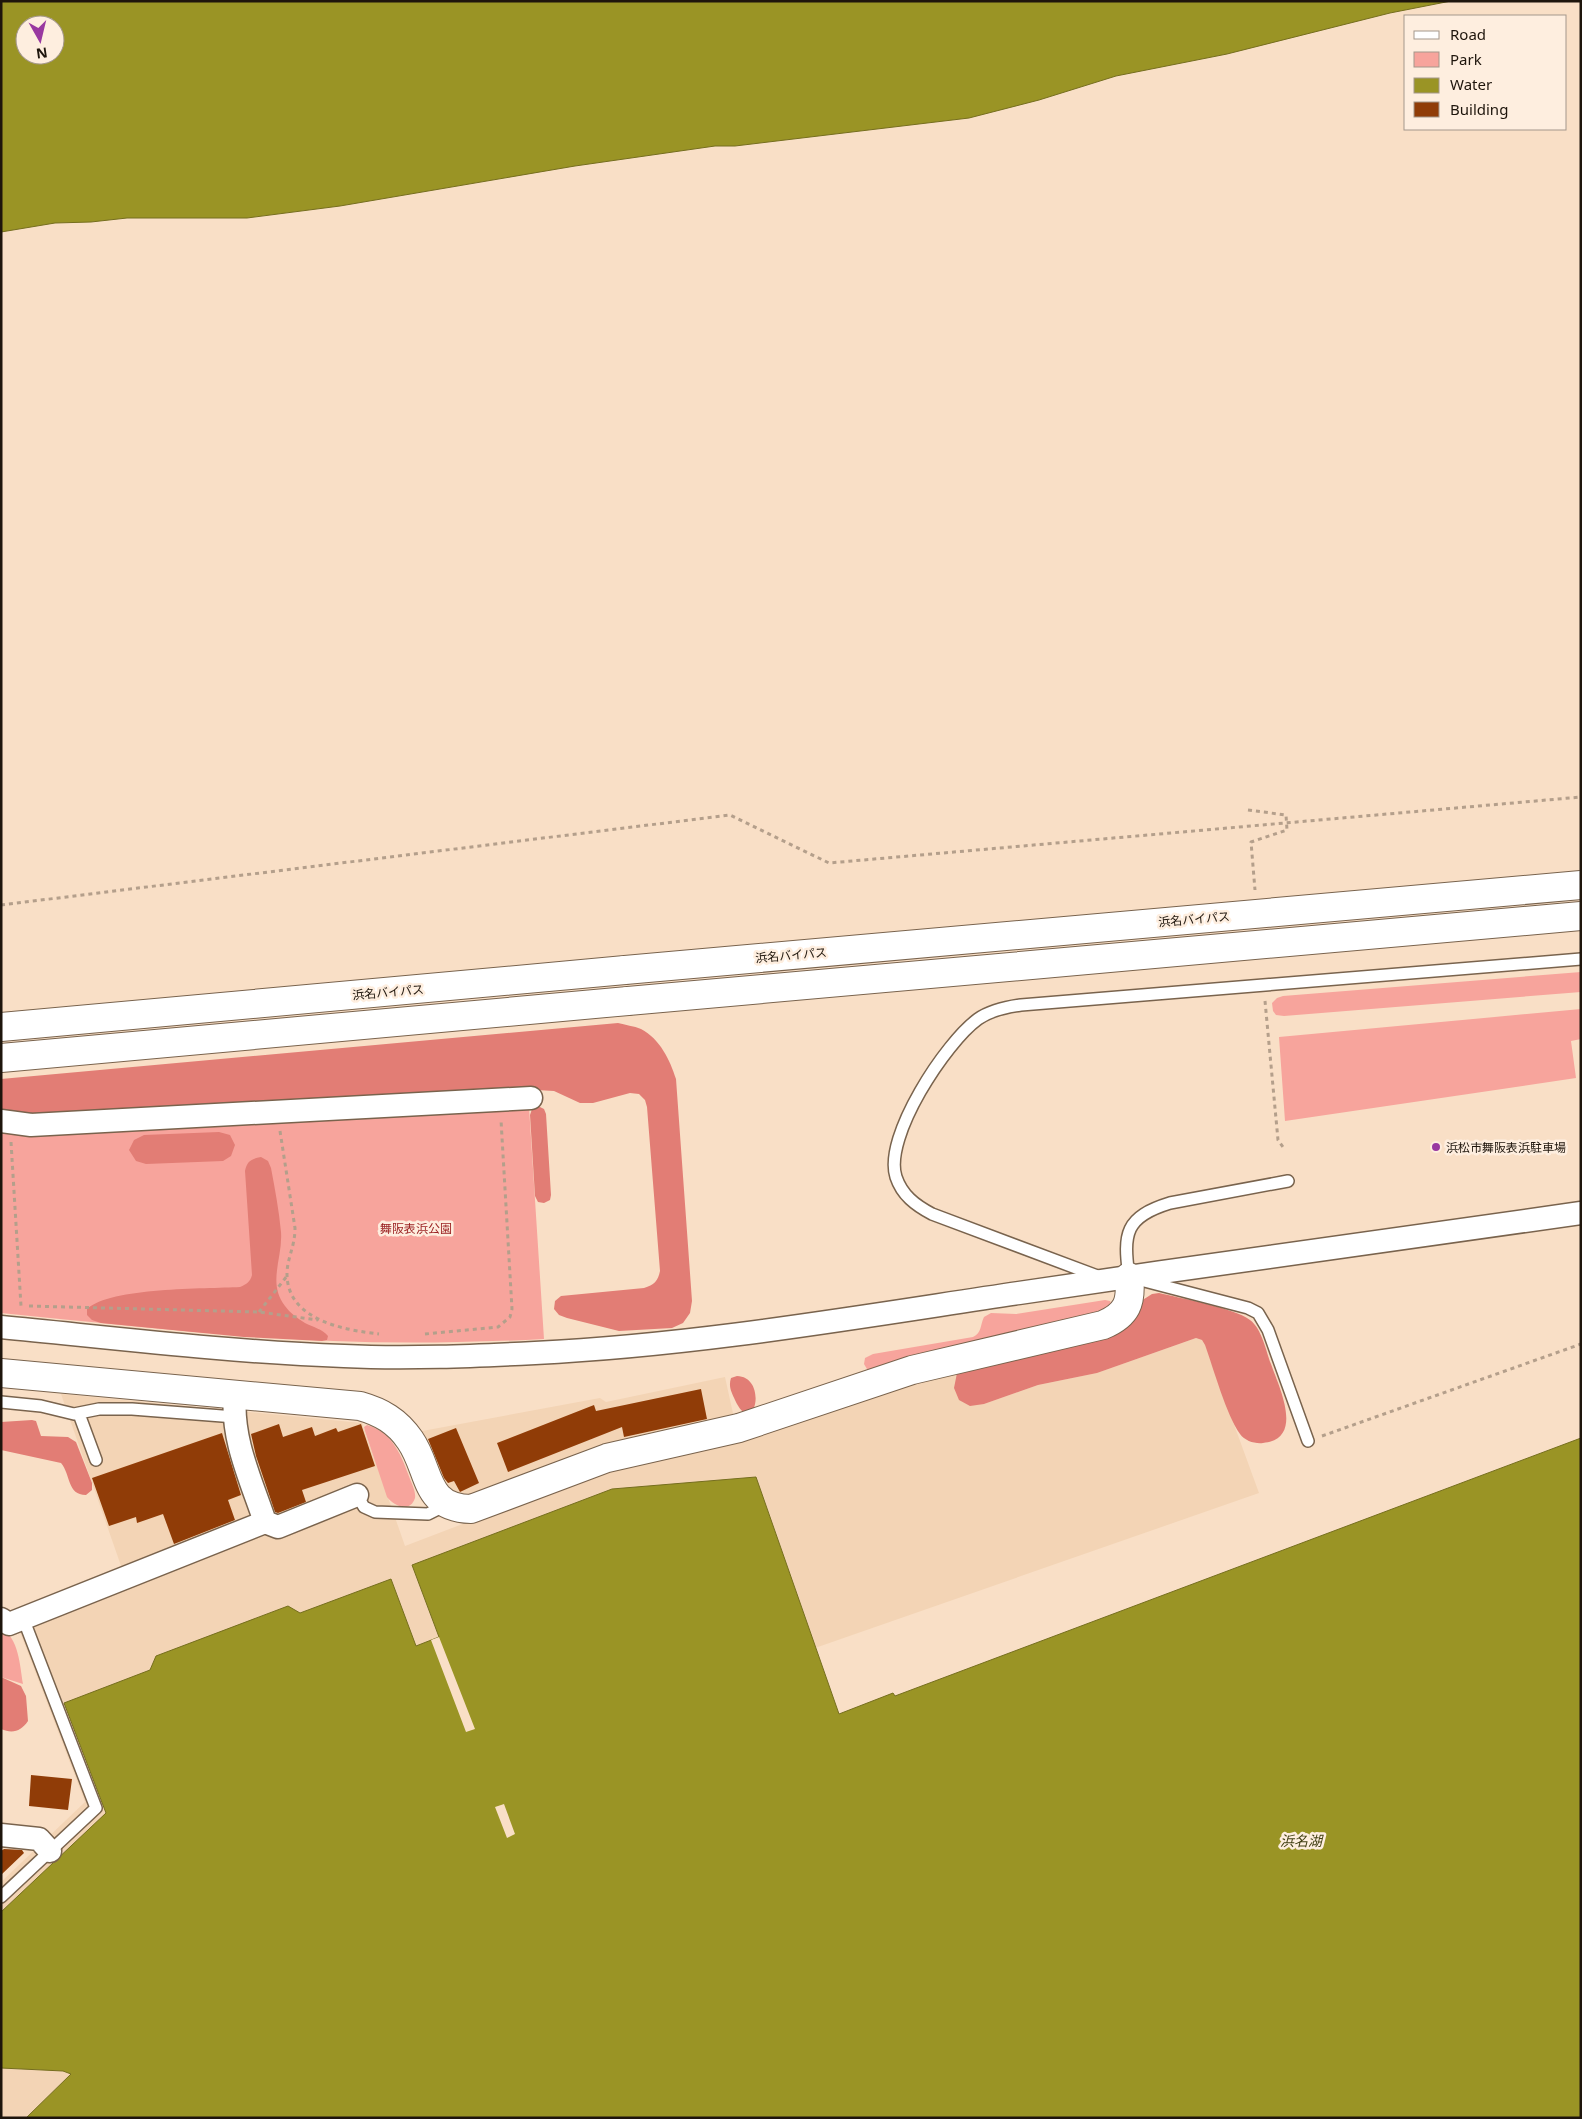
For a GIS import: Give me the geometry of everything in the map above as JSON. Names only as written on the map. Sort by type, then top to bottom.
[{"type":"main road","name":"浜名バイパス","points":[[1,1027],[1581,885]]},
{"type":"main road","points":[[1,1058],[1581,916]]},
{"type":"main road","points":[[1,1373],[235,1406],[360,1406],[375,1411],[395,1423],[411,1441],[429,1485],[436,1496],[443,1502],[458,1508],[471,1509],[607,1458],[738,1428],[912,1370],[1103,1324],[1114,1320],[1123,1312],[1129,1301],[1119,1278]]},
{"type":"street","points":[[6,1130],[31,1125],[531,1098]]},
{"type":"street","points":[[1,1327],[243,1351],[345,1356],[408,1357],[537,1353],[643,1345],[754,1332],[1581,1213]]},
{"type":"street","points":[[235,1406],[237,1440],[265,1522]]},
{"type":"street","points":[[12,1619],[265,1522],[278,1527],[357,1495]]},
{"type":"street","points":[[1,1835],[39,1839],[50,1850]]},
{"type":"lane","points":[[1308,1441],[1268,1330],[1258,1313],[1248,1308],[1119,1278],[932,1214],[915,1205],[903,1192],[896,1175],[894,1157],[915,1100],[938,1063],[977,1020],[1006,1007],[1581,959]]},
{"type":"lane","points":[[1119,1278],[1130,1228],[1140,1216],[1153,1208],[1170,1203],[1288,1181]]},
{"type":"lane","points":[[1,1402],[41,1406],[63,1413],[79,1414],[99,1409],[235,1406]]},
{"type":"lane","points":[[79,1414],[96,1460]]},
{"type":"lane","points":[[357,1495],[364,1507],[374,1512],[428,1514],[438,1509],[443,1502]]},
{"type":"lane","points":[[1,1897],[96,1808],[12,1619]]},
{"type":"path","points":[[1,905],[730,816],[828,863],[1581,797]]},
{"type":"path","points":[[1248,810],[1286,815],[1287,830],[1251,842],[1254,878]]},
{"type":"path","points":[[1265,1003],[1278,1140],[1283,1147]]},
{"type":"path","points":[[421,1334],[498,1327],[510,1316],[512,1309],[501,1115]]},
{"type":"path","points":[[279,1127],[295,1228],[295,1240],[288,1263],[287,1276],[295,1299],[313,1317],[354,1330],[386,1335]]},
{"type":"path","points":[[6,1130],[21,1306]]},
{"type":"path","points":[[259,1312],[287,1276]]},
{"type":"path","points":[[15,1306],[259,1312],[324,1321]]},
{"type":"path","points":[[1308,1441],[1581,1344]]},
{"type":"shaded area","points":[[618,1023],[641,1029],[654,1038],[667,1057],[676,1079],[692,1301],[690,1313],[683,1323],[672,1328],[619,1331],[567,1318],[559,1315],[554,1309],[555,1301],[561,1296],[644,1288],[653,1284],[658,1277],[660,1271],[647,1107],[645,1100],[639,1094],[630,1093],[593,1103],[580,1103],[554,1091],[537,1090],[32,1118],[1,1113],[1,1079]]},
{"type":"shaded area","points":[[538,1106],[544,1109],[546,1114],[551,1195],[550,1200],[544,1203],[538,1202],[535,1196],[530,1115],[532,1109]]},
{"type":"shaded area","points":[[219,1132],[230,1135],[235,1145],[231,1156],[223,1161],[146,1164],[136,1161],[129,1150],[134,1140],[144,1135]]},
{"type":"shaded area","points":[[261,1157],[268,1161],[271,1168],[279,1216],[281,1242],[276,1279],[280,1297],[291,1313],[323,1332],[328,1336],[327,1340],[244,1337],[101,1323],[92,1320],[87,1315],[87,1309],[99,1302],[137,1293],[159,1290],[240,1287],[245,1285],[252,1275],[245,1171],[250,1161]]},
{"type":"shaded area","points":[[1159,1293],[1232,1311],[1254,1324],[1263,1340],[1286,1411],[1286,1422],[1283,1432],[1276,1439],[1257,1443],[1250,1442],[1240,1434],[1225,1404],[1205,1345],[1202,1340],[1196,1338],[1097,1373],[1038,1385],[984,1404],[970,1406],[959,1400],[954,1388],[957,1373],[1141,1301],[1152,1294]]},
{"type":"shaded area","points":[[1196,1338],[1202,1340],[1205,1345],[1259,1493],[815,1648],[756,1477],[412,1565],[439,1637],[416,1646],[391,1579],[64,1704],[106,1813],[1,1912],[1,1882],[85,1802],[18,1627],[127,1583],[61,1394],[362,1423],[405,1546],[596,1473],[968,1366],[984,1404],[1038,1385],[1097,1373]]},
{"type":"shaded area","points":[[737,1376],[747,1379],[753,1386],[755,1404],[752,1411],[748,1414],[742,1411],[731,1390],[731,1378]]},
{"type":"shaded area","points":[[725,1377],[734,1418],[470,1498],[444,1489],[417,1432],[600,1398],[606,1402]]},
{"type":"shaded area","points":[[36,1421],[41,1436],[68,1437],[76,1442],[92,1483],[92,1490],[86,1495],[75,1492],[61,1463],[1,1450],[1,1422]]},
{"type":"shaded area","points":[[1,1677],[21,1686],[26,1696],[28,1721],[16,1731],[1,1729]]},
{"type":"shaded area","points":[[1,2068],[63,2071],[71,2074],[26,2118],[1,2118]]},
{"type":"green space","points":[[1581,972],[1581,992],[1284,1016],[1276,1015],[1273,1011],[1272,1003],[1277,998],[1283,996]]},
{"type":"green space","points":[[1581,1009],[1581,1039],[1571,1041],[1576,1078],[1285,1121],[1279,1037]]},
{"type":"green space","name":"舞阪表浜公園","points":[[529,1107],[544,1339],[400,1343],[286,1339],[1,1313],[1,1130]]},
{"type":"green space","points":[[1105,1300],[1110,1301],[1112,1305],[1108,1311],[875,1369],[867,1369],[864,1364],[865,1358],[873,1354],[973,1337],[979,1331],[984,1317],[991,1313],[1016,1314]]},
{"type":"green space","points":[[367,1425],[384,1433],[400,1454],[415,1493],[413,1503],[409,1506],[397,1505],[387,1497],[365,1431],[364,1427]]},
{"type":"green space","points":[[1,1628],[12,1638],[15,1645],[23,1684],[1,1677]]},
{"type":"water","points":[[1,1],[1451,1],[1390,13],[1227,54],[1116,76],[1039,100],[969,118],[735,146],[715,146],[575,166],[340,206],[247,218],[127,218],[55,223],[1,232]]},
{"type":"water","name":"浜名湖","points":[[1581,1438],[1581,2118],[26,2118],[71,2074],[63,2071],[1,2068],[1,1912],[106,1813],[64,1703],[150,1670],[156,1656],[288,1606],[300,1613],[391,1579],[416,1646],[439,1637],[412,1565],[612,1489],[756,1477],[839,1714],[893,1693],[895,1696]]},
{"type":"pier","points":[[439,1637],[475,1729],[466,1732],[431,1640]]},
{"type":"pier","points":[[504,1804],[515,1834],[507,1838],[495,1807]]},
{"type":"building","points":[[701,1389],[707,1419],[624,1437],[622,1427],[508,1472],[497,1443],[594,1405],[596,1411]]},
{"type":"building","points":[[279,1424],[283,1437],[312,1427],[315,1436],[336,1428],[338,1432],[361,1424],[375,1466],[302,1490],[306,1502],[278,1513],[275,1512],[256,1456],[251,1434]]},
{"type":"building","points":[[456,1428],[479,1483],[460,1492],[454,1481],[448,1483],[444,1478],[428,1439]]},
{"type":"building","points":[[222,1433],[241,1495],[228,1500],[235,1520],[174,1544],[163,1514],[137,1523],[136,1517],[109,1526],[92,1478]]},
{"type":"building","points":[[31,1775],[72,1779],[68,1810],[29,1806]]},
{"type":"building","points":[[4,1849],[22,1850],[24,1853],[1,1875],[1,1851]]},
{"type":"place","name":"浜松市舞阪表浜駐車場","points":[[1436,1147]]}]
